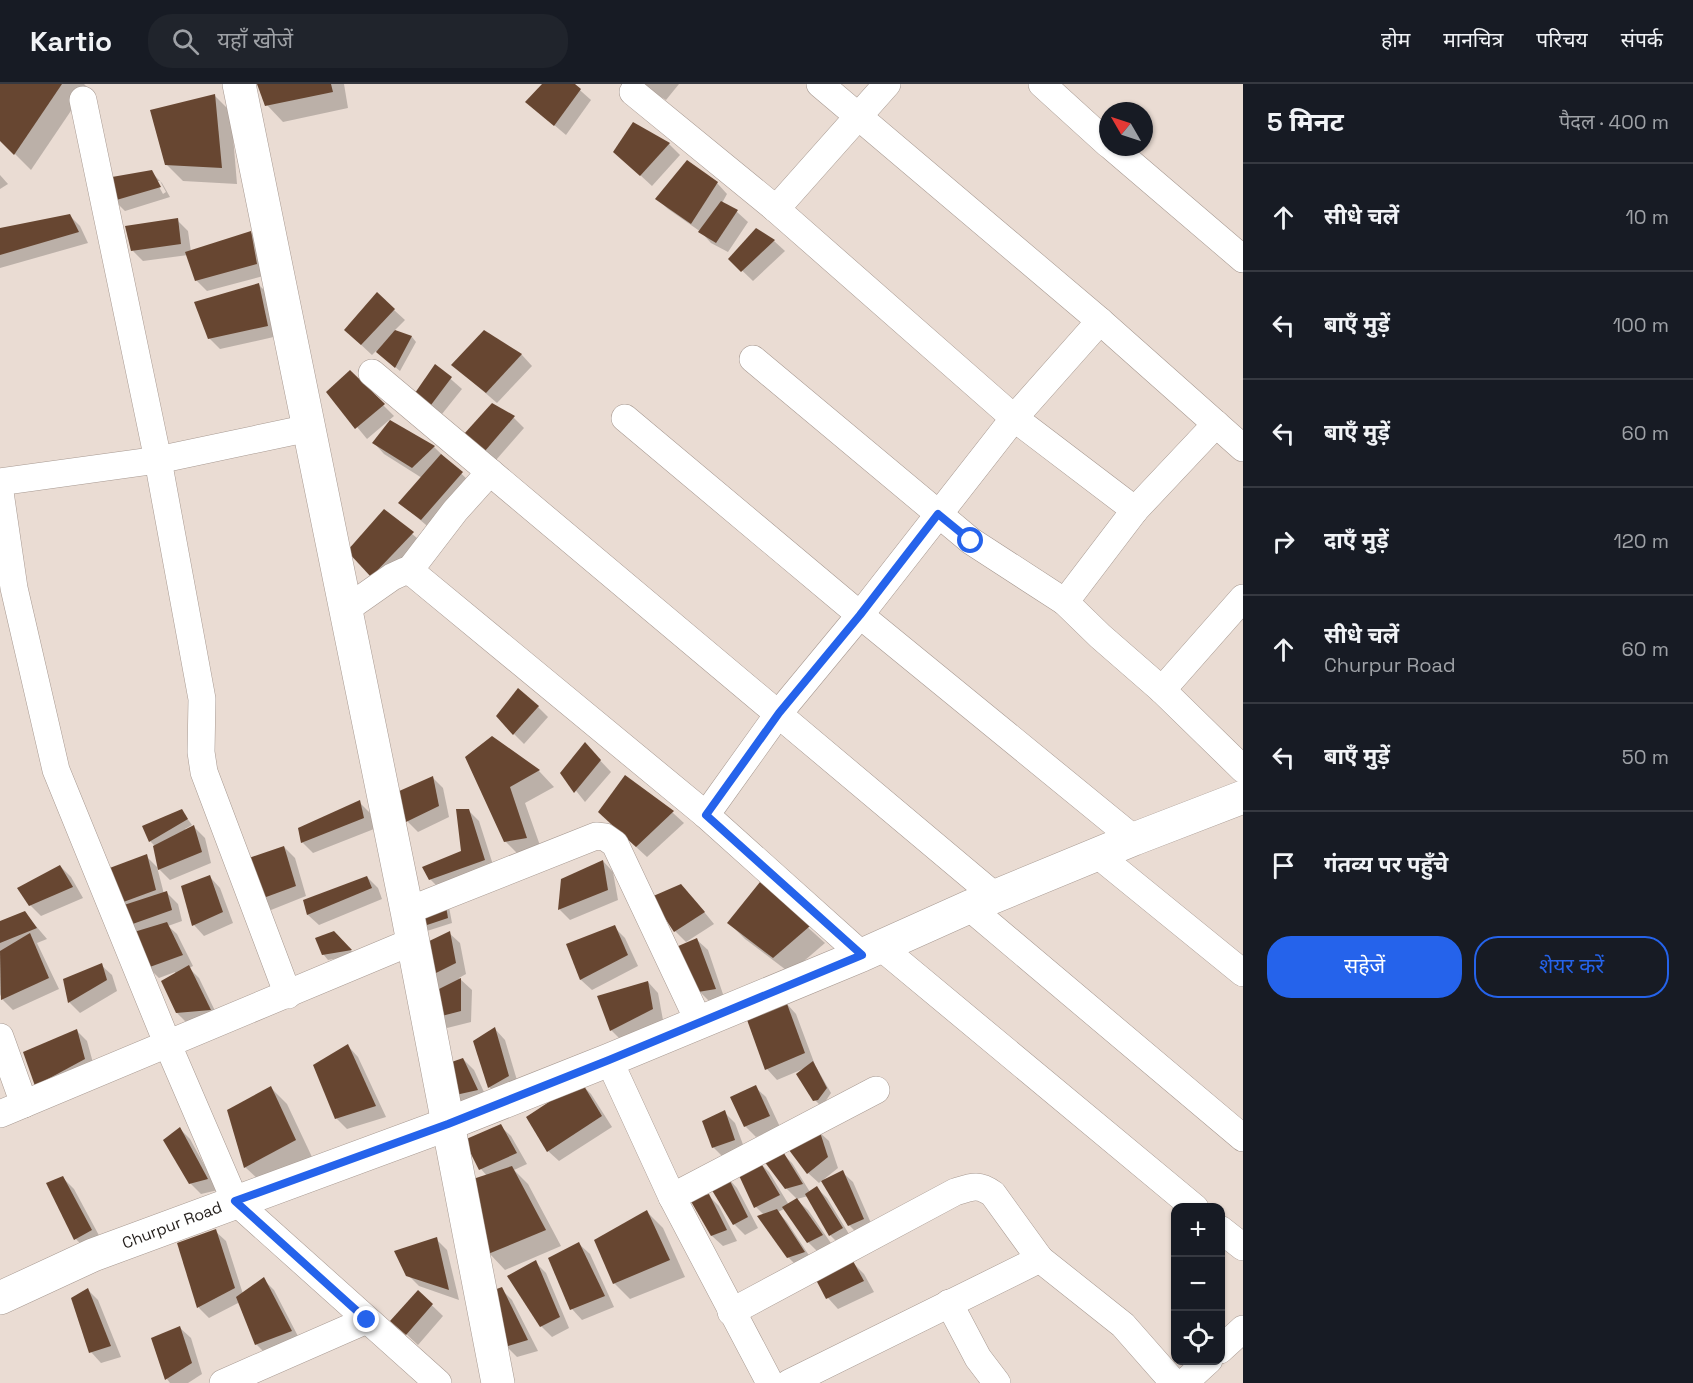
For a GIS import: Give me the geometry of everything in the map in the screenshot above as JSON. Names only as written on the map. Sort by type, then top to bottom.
[{"type":"street","points":[[239,84],[409,926],[498,1383]]},
{"type":"street","points":[[820,84],[1100,321],[1243,448]]},
{"type":"street","points":[[776,209],[887,84]]},
{"type":"street","points":[[1042,84],[1099,136]]},
{"type":"street","points":[[633,92],[776,209],[1014,418],[1136,510]]},
{"type":"street","points":[[83,100],[158,460],[202,699],[201,752],[204,772],[288,995]]},
{"type":"street","points":[[1123,156],[1243,259]]},
{"type":"street","points":[[706,815],[779,713],[860,615],[1014,418],[1100,321]]},
{"type":"street","points":[[753,359],[938,514],[996,559],[1065,602],[1162,690],[1243,769]]},
{"type":"street","points":[[372,373],[779,713],[982,902],[1243,1138]]},
{"type":"street","points":[[626,418],[860,615],[1134,839]]},
{"type":"street","points":[[1065,602],[1136,510],[1216,424]]},
{"type":"street","points":[[0,482],[158,460],[309,428]]},
{"type":"street","points":[[345,610],[392,577],[409,571],[455,511],[490,471]]},
{"type":"street","points":[[0,492],[14,588],[56,770],[168,1045],[235,1201],[438,1383]]},
{"type":"street","points":[[409,571],[871,951],[1189,1203]]},
{"type":"street","points":[[1162,690],[1243,598]]},
{"type":"street","name":"Churpur Road","points":[[0,1298],[93,1255],[448,1124],[609,1060],[1134,839],[1240,802]]},
{"type":"street","points":[[0,1037],[12,1109],[288,995],[409,926],[596,836],[605,837],[615,844],[699,1022]]},
{"type":"street","points":[[1098,855],[1243,974]]},
{"type":"street","points":[[609,1060],[672,1197],[770,1383]]},
{"type":"street","points":[[672,1197],[876,1090]]},
{"type":"street","points":[[731,1312],[955,1192],[977,1186],[984,1187],[993,1194],[1040,1259],[1123,1325],[1174,1383]]},
{"type":"street","points":[[1225,1232],[1243,1247]]},
{"type":"street","points":[[789,1383],[1040,1259]]},
{"type":"street","points":[[949,1303],[978,1358],[997,1383]]},
{"type":"street","points":[[223,1383],[367,1320]]},
{"type":"street","points":[[1225,1346],[1243,1329]]},
{"type":"street","points":[[1184,1383],[1204,1365]]},
{"type":"building","points":[[0,84],[62,84],[14,155],[0,141]]},
{"type":"building","points":[[257,84],[331,84],[333,92],[265,106]]},
{"type":"building","points":[[542,84],[575,84],[581,89],[554,126],[525,102]]},
{"type":"building","points":[[215,94],[222,168],[165,165],[150,110]]},
{"type":"building","points":[[633,122],[670,143],[640,176],[613,152]]},
{"type":"building","points":[[687,160],[718,182],[691,224],[655,199]]},
{"type":"building","points":[[152,170],[161,187],[113,201],[112,177]]},
{"type":"building","points":[[721,201],[738,210],[716,243],[698,232]]},
{"type":"building","points":[[70,214],[79,232],[0,255],[0,228]]},
{"type":"building","points":[[178,218],[181,244],[131,251],[125,226]]},
{"type":"building","points":[[756,228],[775,240],[741,272],[728,259]]},
{"type":"building","points":[[251,231],[257,264],[195,281],[185,252]]},
{"type":"building","points":[[259,283],[268,326],[208,339],[194,302]]},
{"type":"building","points":[[377,292],[395,309],[361,345],[344,330]]},
{"type":"building","points":[[395,330],[412,336],[395,368],[376,352]]},
{"type":"building","points":[[484,330],[522,354],[486,393],[451,365]]},
{"type":"building","points":[[435,364],[452,377],[431,405],[415,393]]},
{"type":"building","points":[[350,370],[385,404],[355,429],[326,392]]},
{"type":"building","points":[[492,403],[515,416],[485,451],[464,434]]},
{"type":"building","points":[[390,420],[435,446],[412,468],[372,443]]},
{"type":"building","points":[[441,454],[463,472],[421,520],[398,503]]},
{"type":"building","points":[[384,509],[414,532],[371,577],[347,551]]},
{"type":"building","points":[[518,688],[539,706],[513,735],[496,716]]},
{"type":"building","points":[[492,736],[540,770],[510,787],[527,838],[504,842],[465,757]]},
{"type":"building","points":[[585,742],[601,760],[574,793],[560,773]]},
{"type":"building","points":[[625,775],[674,811],[636,847],[598,812]]},
{"type":"building","points":[[433,776],[439,806],[406,822],[397,792]]},
{"type":"building","points":[[360,800],[364,818],[301,843],[298,828]]},
{"type":"building","points":[[182,809],[188,819],[149,842],[142,826]]},
{"type":"building","points":[[456,809],[469,809],[485,860],[429,880],[422,867],[461,851]]},
{"type":"building","points":[[194,825],[202,852],[158,870],[153,846]]},
{"type":"building","points":[[284,846],[296,886],[258,900],[246,859]]},
{"type":"building","points":[[147,854],[156,890],[118,904],[107,869]]},
{"type":"building","points":[[603,860],[608,890],[558,910],[561,879]]},
{"type":"building","points":[[60,865],[73,887],[29,906],[17,888]]},
{"type":"building","points":[[210,875],[223,912],[192,926],[181,886]]},
{"type":"building","points":[[367,876],[372,888],[307,915],[303,900]]},
{"type":"building","points":[[760,882],[810,926],[773,958],[727,923]]},
{"type":"building","points":[[681,884],[705,912],[674,932],[651,897]]},
{"type":"building","points":[[167,891],[172,910],[127,926],[124,905]]},
{"type":"building","points":[[445,901],[448,918],[421,927],[414,913]]},
{"type":"building","points":[[25,911],[37,928],[0,943],[0,921]]},
{"type":"building","points":[[167,922],[183,955],[147,968],[134,932]]},
{"type":"building","points":[[615,925],[628,955],[580,980],[566,944]]},
{"type":"building","points":[[334,931],[352,950],[322,955],[315,938]]},
{"type":"building","points":[[450,931],[456,963],[424,979],[419,946]]},
{"type":"building","points":[[30,933],[49,978],[1,1000],[0,951]]},
{"type":"building","points":[[697,938],[716,989],[698,992],[676,947]]},
{"type":"building","points":[[102,963],[107,980],[68,1003],[63,979]]},
{"type":"building","points":[[189,965],[211,1010],[176,1013],[161,981]]},
{"type":"building","points":[[461,978],[461,1011],[434,1018],[431,993]]},
{"type":"building","points":[[648,981],[653,1009],[610,1031],[597,996]]},
{"type":"building","points":[[786,1001],[805,1053],[765,1070],[746,1017]]},
{"type":"building","points":[[495,1027],[509,1076],[488,1088],[473,1041]]},
{"type":"building","points":[[77,1029],[85,1059],[35,1086],[23,1052]]},
{"type":"building","points":[[348,1044],[376,1106],[335,1119],[313,1065]]},
{"type":"building","points":[[463,1058],[478,1090],[451,1096],[446,1064]]},
{"type":"building","points":[[813,1061],[827,1088],[818,1100],[813,1101],[796,1074]]},
{"type":"building","points":[[581,1081],[602,1116],[547,1152],[526,1117]]},
{"type":"building","points":[[756,1085],[770,1116],[744,1127],[730,1097]]},
{"type":"building","points":[[271,1086],[296,1140],[244,1168],[227,1110]]},
{"type":"building","points":[[725,1110],[735,1140],[712,1148],[702,1121]]},
{"type":"building","points":[[501,1124],[517,1153],[479,1170],[464,1140]]},
{"type":"building","points":[[180,1127],[208,1179],[189,1184],[163,1140]]},
{"type":"building","points":[[819,1129],[828,1157],[807,1174],[783,1142]]},
{"type":"building","points":[[782,1150],[803,1184],[785,1189],[764,1161]]},
{"type":"building","points":[[759,1160],[780,1195],[754,1208],[736,1169]]},
{"type":"building","points":[[512,1166],[546,1230],[488,1254],[470,1180]]},
{"type":"building","points":[[843,1170],[864,1219],[848,1226],[821,1181]]},
{"type":"building","points":[[727,1175],[748,1217],[733,1225],[710,1187]]},
{"type":"building","points":[[63,1176],[92,1230],[74,1240],[46,1183]]},
{"type":"building","points":[[817,1186],[843,1228],[829,1236],[805,1194]]},
{"type":"building","points":[[709,1194],[727,1230],[711,1236],[689,1198]]},
{"type":"building","points":[[797,1198],[823,1235],[807,1243],[782,1207]]},
{"type":"building","points":[[777,1209],[805,1252],[787,1258],[757,1216]]},
{"type":"building","points":[[647,1210],[670,1260],[613,1284],[594,1240]]},
{"type":"building","points":[[216,1229],[235,1288],[197,1308],[177,1243]]},
{"type":"building","points":[[437,1237],[449,1290],[406,1276],[394,1251]]},
{"type":"building","points":[[579,1242],[605,1296],[570,1310],[548,1258]]},
{"type":"building","points":[[536,1260],[560,1317],[540,1327],[507,1276]]},
{"type":"building","points":[[853,1261],[864,1281],[826,1299],[814,1276]]},
{"type":"building","points":[[264,1277],[292,1331],[255,1345],[236,1297]]},
{"type":"building","points":[[502,1287],[528,1340],[505,1347],[494,1290]]},
{"type":"building","points":[[88,1288],[111,1346],[89,1353],[71,1298]]},
{"type":"building","points":[[418,1290],[433,1304],[406,1335],[390,1321]]},
{"type":"building","points":[[180,1326],[192,1363],[165,1380],[151,1338]]},
{"type":"route","points":[[367,1320],[235,1201],[448,1124],[862,955],[706,815],[779,713],[860,615],[938,514],[971,541]]}]
